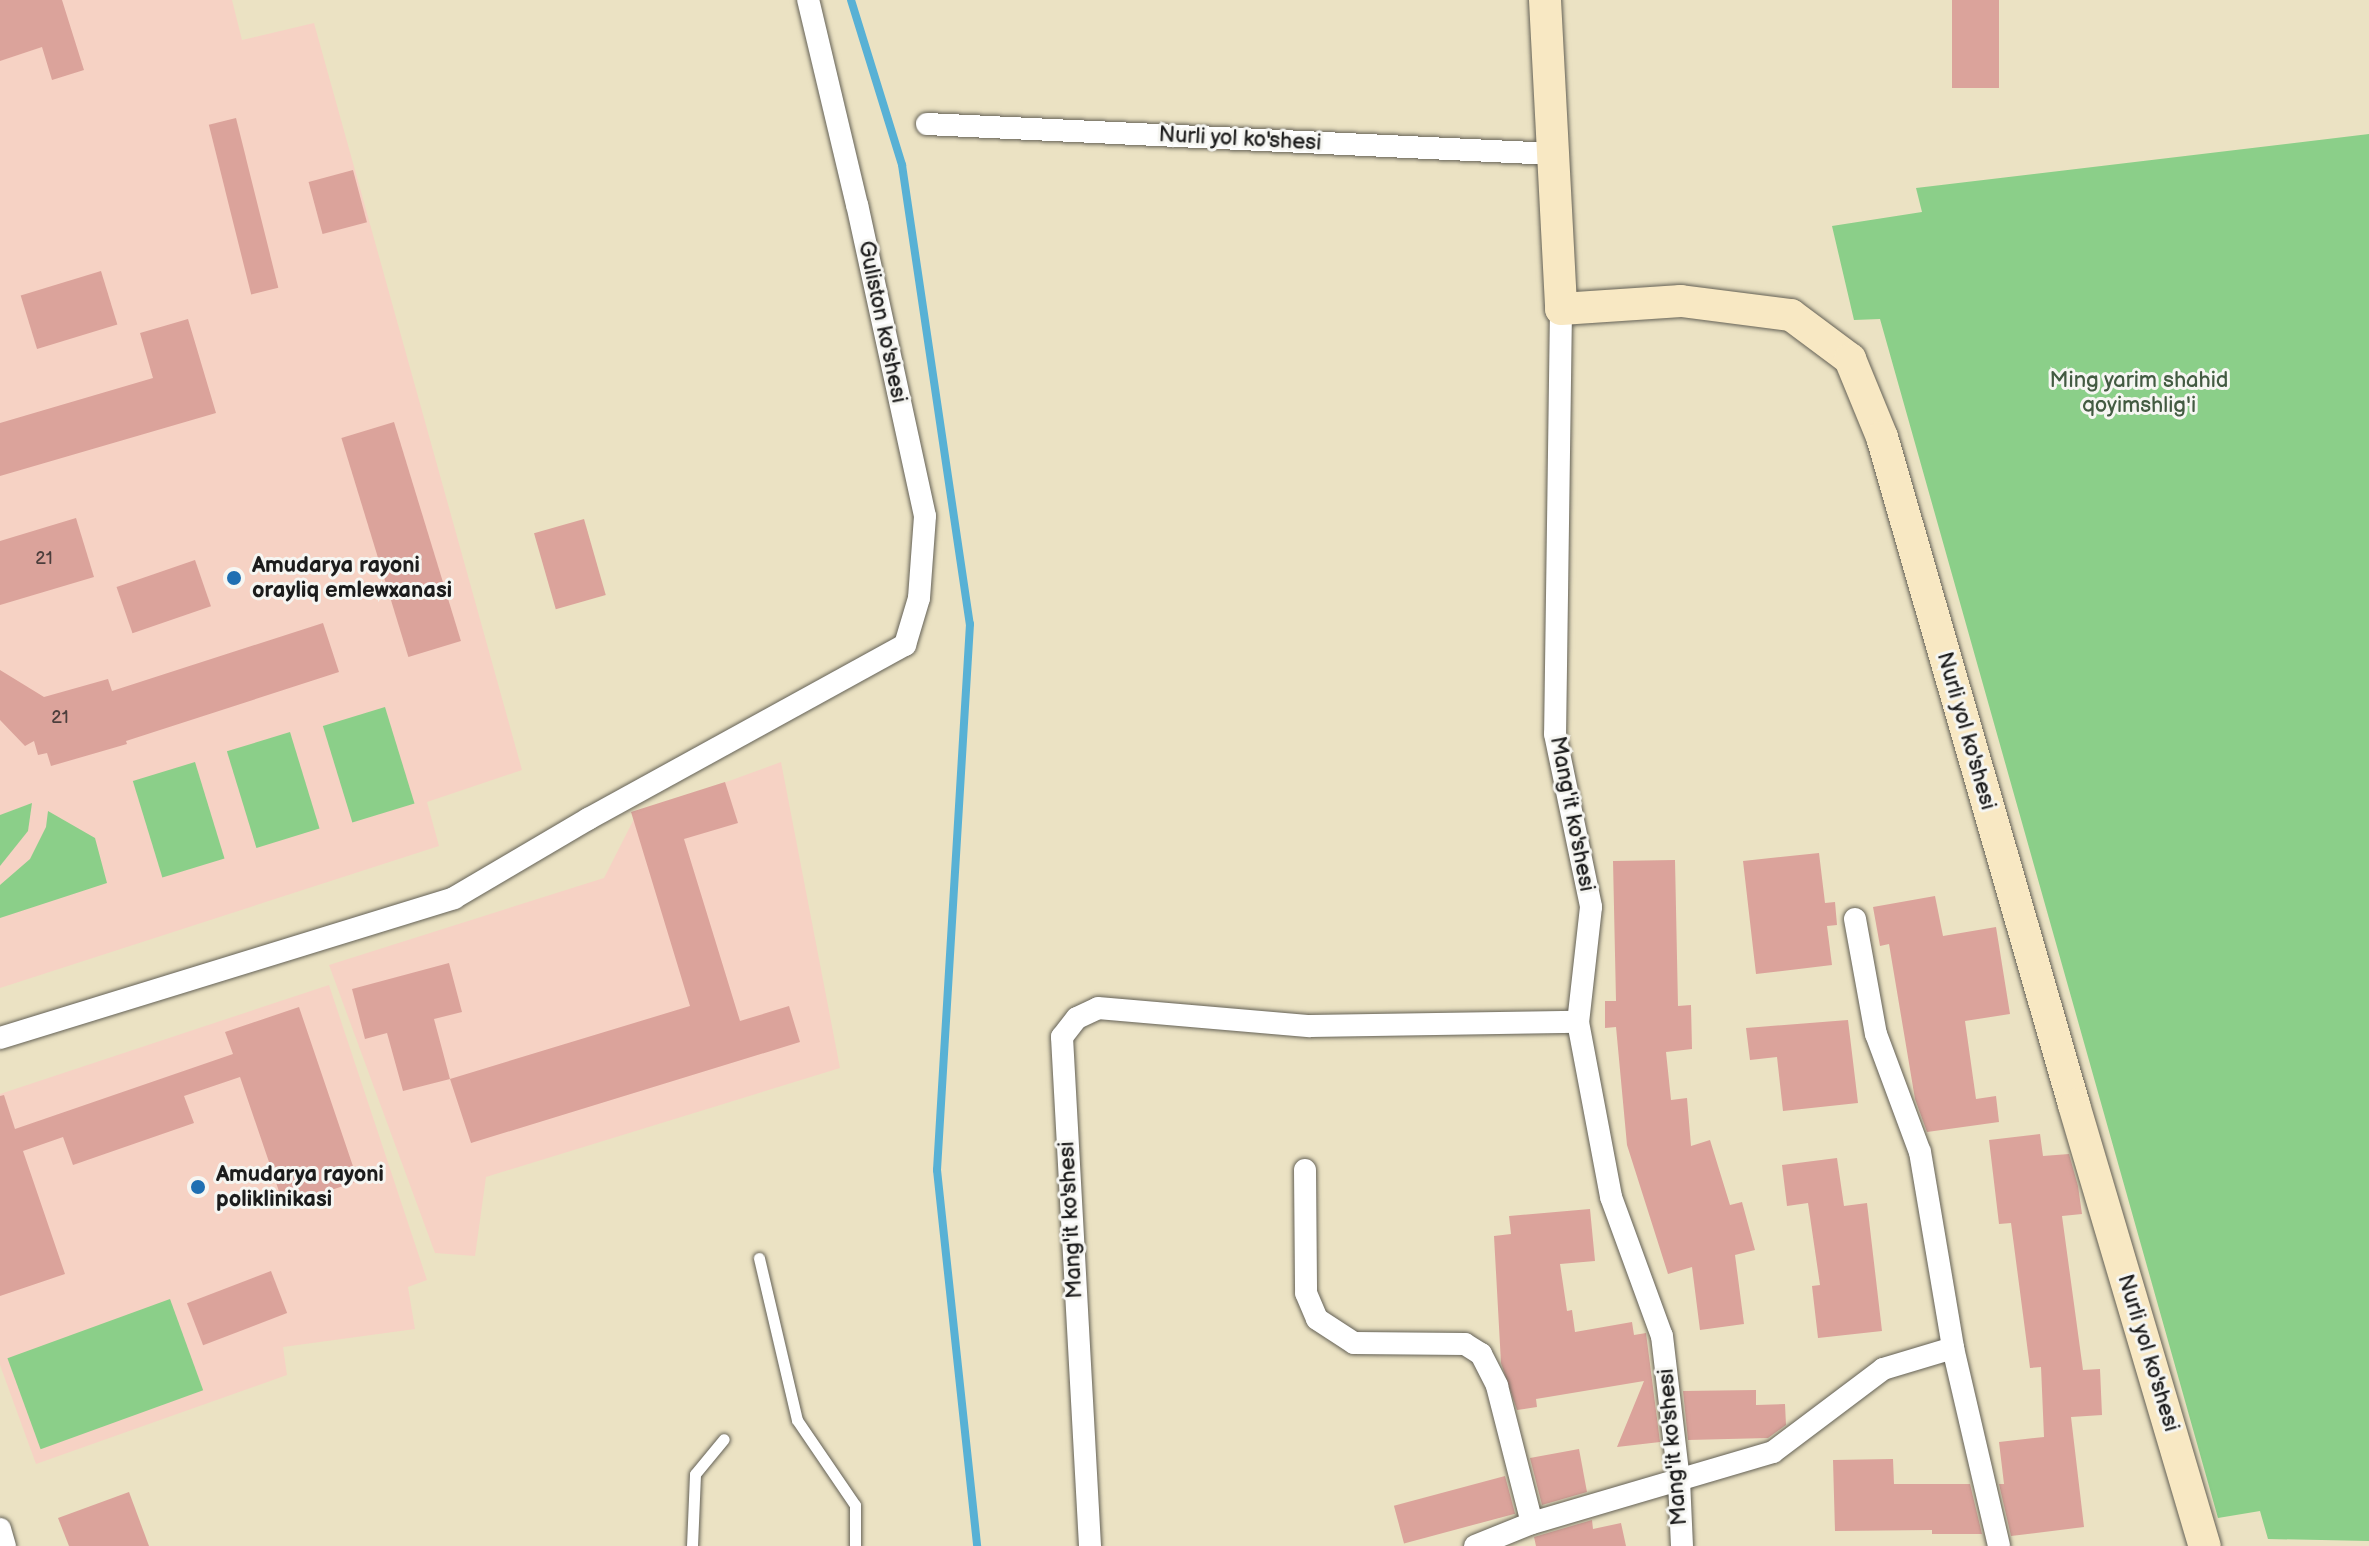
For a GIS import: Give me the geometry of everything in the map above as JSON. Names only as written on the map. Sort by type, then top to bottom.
[{"type":"street","name":"Guliston ko'shesi","points":[[0,1038],[454,898],[588,819],[905,645],[919,598],[925,516],[857,205],[808,0]]},
{"type":"street","points":[[1545,0],[1561,309]]},
{"type":"street","name":"Nurli yol ko'shesi","points":[[927,124],[1553,154]]},
{"type":"street","name":"Nurli yol ko'shesi","points":[[1561,309],[1681,301],[1791,315],[1850,359],[1882,437],[2069,1090],[2205,1546]]},
{"type":"street","name":"Mang'it ko'shesi","points":[[1561,309],[1555,734],[1591,907],[1578,1022],[1611,1197],[1662,1336],[1679,1480],[1682,1546]]},
{"type":"street","points":[[1855,919],[1876,1034],[1920,1152],[1953,1348],[1999,1546]]},
{"type":"street","name":"Mang'it ko'shesi","points":[[1090,1546],[1062,1037],[1077,1018],[1098,1008],[1310,1026],[1578,1022]]},
{"type":"street","points":[[1305,1170],[1306,1293],[1317,1319],[1354,1343],[1465,1344],[1481,1354],[1497,1386],[1532,1523]]},
{"type":"street","points":[[1475,1546],[1532,1523],[1773,1452],[1883,1369],[1953,1348]]},
{"type":"street","points":[[0,1529],[5,1546]]},
{"type":"lane","points":[[759,1258],[797,1420],[855,1505],[855,1546]]},
{"type":"lane","points":[[692,1546],[695,1474],[724,1439]]},
{"type":"shaded area","name":"Amudarya rayoni orayliq emlewxanasi","points":[[0,0],[232,0],[242,40],[314,23],[522,770],[427,802],[439,846],[0,988]]},
{"type":"shaded area","points":[[781,762],[840,1068],[486,1177],[475,1256],[435,1253],[329,965],[604,878],[636,815]]},
{"type":"shaded area","name":"Amudarya rayoni poliklinikasi","points":[[329,985],[427,1280],[408,1287],[415,1329],[283,1347],[287,1375],[36,1464],[0,1365],[0,1094]]},
{"type":"green space","name":"Ming yarim shahid qoyimshlig'i","points":[[2369,134],[2369,1541],[2268,1539],[2260,1511],[2218,1518],[1880,319],[1854,320],[1832,226],[1922,212],[1916,188]]},
{"type":"green space","points":[[385,707],[415,804],[352,823],[323,726]]},
{"type":"green space","points":[[290,732],[320,829],[256,848],[227,751]]},
{"type":"green space","points":[[195,762],[225,859],[162,878],[133,781]]},
{"type":"green space","points":[[32,803],[28,831],[0,866],[0,815]]},
{"type":"green space","points":[[48,811],[95,838],[107,883],[0,918],[0,885],[30,859],[46,827]]},
{"type":"green space","points":[[170,1299],[203,1390],[41,1449],[7,1358]]},
{"type":"building","points":[[0,0],[62,0],[84,70],[52,80],[42,47],[0,61]]},
{"type":"building","points":[[1952,0],[1999,0],[1999,88],[1952,88]]},
{"type":"building","points":[[236,118],[278,288],[251,295],[209,125]]},
{"type":"building","points":[[353,170],[367,222],[323,234],[309,182]]},
{"type":"building","points":[[101,271],[117,325],[37,349],[21,296]]},
{"type":"building","points":[[188,319],[216,413],[0,476],[0,423],[153,378],[140,333]]},
{"type":"building","points":[[394,422],[461,641],[408,657],[341,438]]},
{"type":"building","points":[[76,518],[94,577],[0,605],[0,541]]},
{"type":"building","points":[[584,519],[606,595],[556,609],[534,533]]},
{"type":"building","points":[[195,560],[211,606],[132,633],[117,587]]},
{"type":"building","points":[[323,623],[339,672],[126,741],[127,744],[51,766],[47,753],[38,755],[34,741],[25,746],[0,720],[0,670],[44,697],[108,679],[112,691]]},
{"type":"building","points":[[725,782],[738,823],[684,839],[740,1021],[789,1006],[800,1042],[471,1143],[450,1079],[690,1006],[631,812]]},
{"type":"building","points":[[1819,853],[1825,903],[1835,902],[1837,925],[1827,926],[1832,965],[1756,974],[1743,861]]},
{"type":"building","points":[[1675,860],[1678,1006],[1691,1005],[1692,1049],[1666,1052],[1671,1100],[1687,1098],[1691,1146],[1710,1140],[1730,1205],[1742,1202],[1755,1250],[1735,1255],[1744,1324],[1700,1330],[1692,1267],[1668,1274],[1627,1145],[1616,1027],[1605,1028],[1605,1001],[1616,1001],[1613,861]]},
{"type":"building","points":[[1935,896],[1943,936],[1996,927],[2010,1014],[1965,1021],[1976,1099],[1996,1096],[1999,1122],[1927,1132],[1915,1099],[1889,944],[1880,946],[1873,907]]},
{"type":"building","points":[[449,963],[462,1012],[434,1019],[450,1079],[403,1091],[387,1033],[365,1039],[352,989]]},
{"type":"building","points":[[299,1007],[358,1181],[284,1206],[240,1077],[184,1096],[194,1123],[73,1165],[63,1137],[23,1151],[65,1274],[0,1296],[0,1096],[4,1095],[15,1129],[233,1054],[225,1032]]},
{"type":"building","points":[[1848,1020],[1858,1103],[1783,1111],[1777,1057],[1750,1060],[1746,1028]]},
{"type":"building","points":[[2040,1134],[2043,1156],[2069,1154],[2078,1186],[2082,1214],[2062,1216],[2083,1370],[2100,1369],[2102,1415],[2071,1417],[2084,1527],[2011,1536],[1999,1484],[2004,1484],[1999,1442],[2044,1437],[2041,1367],[2030,1368],[2011,1223],[1999,1224],[1989,1140]]},
{"type":"building","points":[[1837,1158],[1844,1206],[1867,1203],[1882,1331],[1818,1338],[1812,1286],[1820,1285],[1808,1203],[1787,1206],[1782,1165]]},
{"type":"building","points":[[1590,1209],[1595,1261],[1560,1264],[1567,1311],[1572,1310],[1575,1332],[1632,1322],[1634,1335],[1646,1333],[1660,1442],[1617,1447],[1644,1381],[1536,1399],[1537,1407],[1517,1410],[1501,1363],[1494,1236],[1511,1234],[1509,1216]]},
{"type":"building","points":[[271,1271],[287,1313],[203,1345],[187,1303]]},
{"type":"building","points":[[1756,1390],[1756,1405],[1785,1404],[1786,1425],[1768,1438],[1688,1440],[1683,1391]]},
{"type":"building","points":[[1579,1449],[1587,1492],[1542,1505],[1530,1458]]},
{"type":"building","points":[[1893,1459],[1894,1484],[1970,1484],[1982,1534],[1932,1534],[1932,1530],[1835,1531],[1833,1460]]},
{"type":"building","points":[[1505,1476],[1515,1514],[1404,1543],[1394,1506]]},
{"type":"building","points":[[129,1492],[149,1546],[69,1546],[58,1518]]},
{"type":"building","points":[[1592,1520],[1593,1529],[1621,1523],[1626,1546],[1536,1546],[1534,1537]]},
{"type":"waterway","points":[[851,0],[902,165],[970,624],[937,1170],[977,1546]]},
{"type":"place","name":"Amudarya rayoni orayliq emlewxanasi","points":[[234,578]]},
{"type":"place","name":"Amudarya rayoni poliklinikasi","points":[[198,1187]]}]
